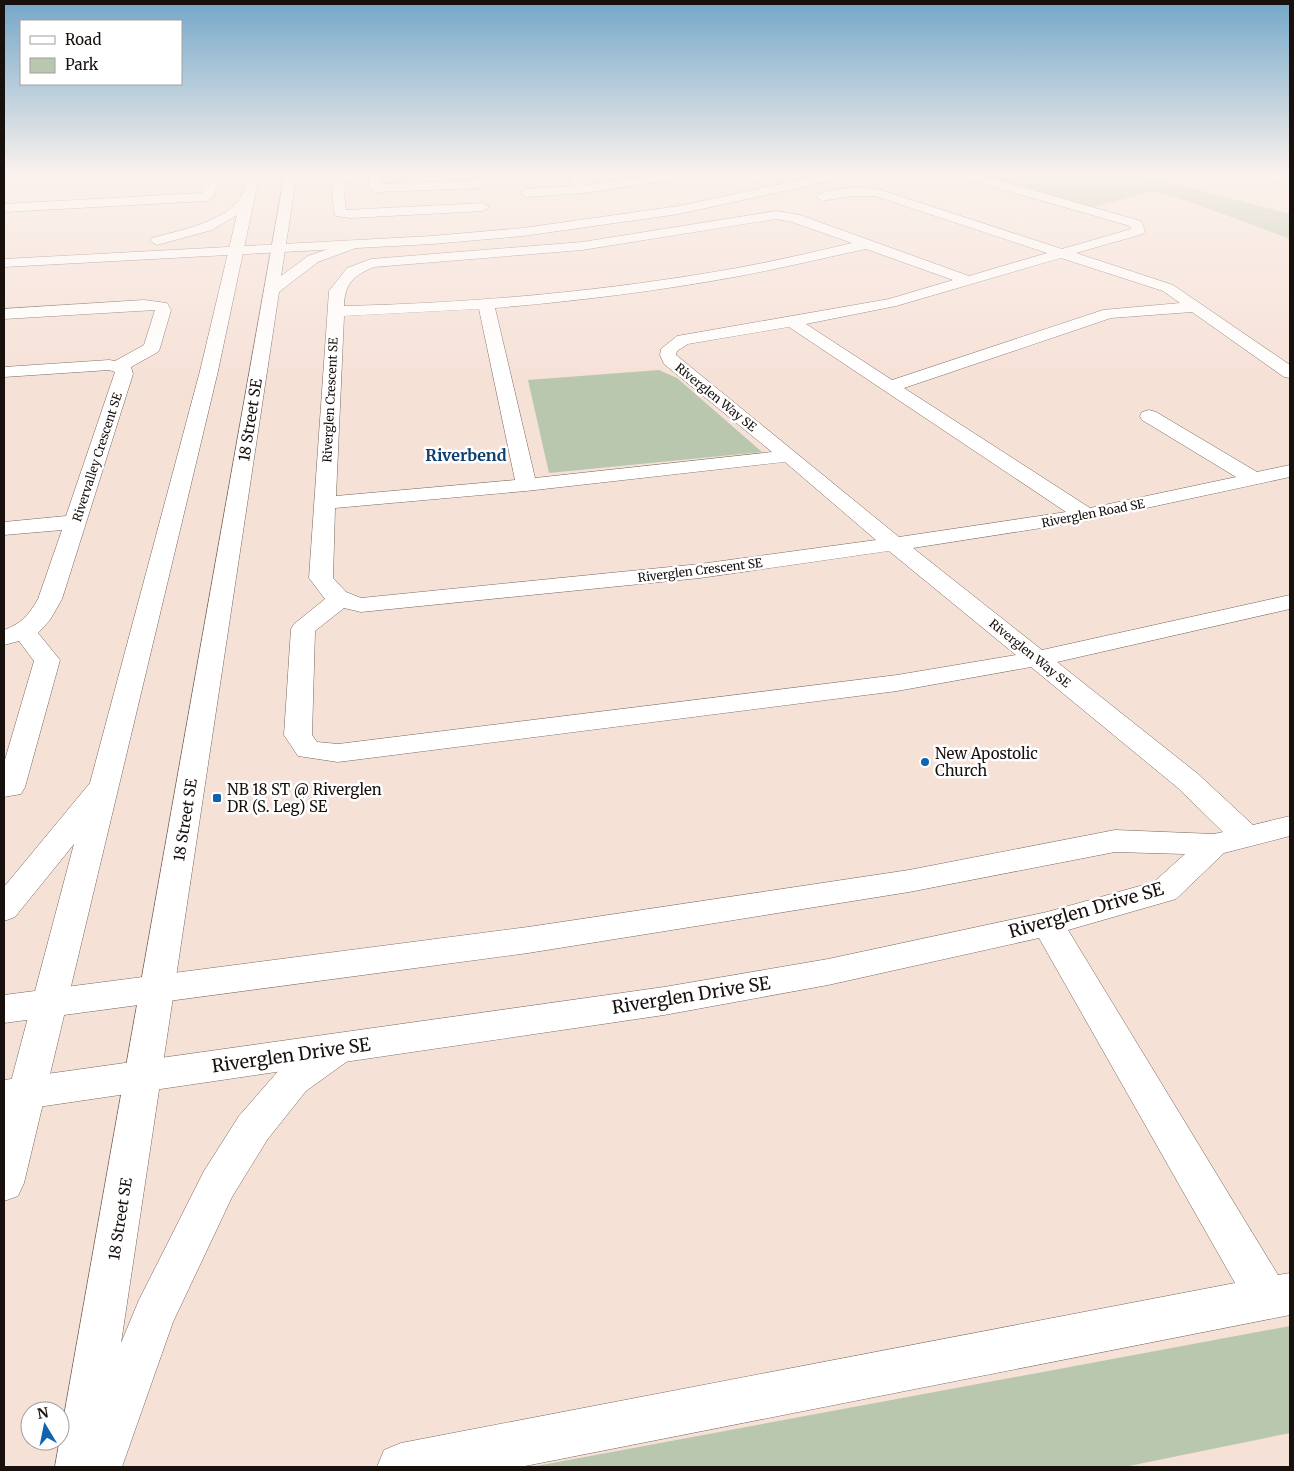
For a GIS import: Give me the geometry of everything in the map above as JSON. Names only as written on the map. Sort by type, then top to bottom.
[{"type":"street","points":[[153,241],[179,241]]},
{"type":"street","points":[[4,264],[222,241]]},
{"type":"street","points":[[4,1183],[15,1094],[48,1002],[106,781],[209,370],[228,241]]},
{"type":"street","points":[[262,241],[351,244],[399,241]]},
{"type":"street","name":"18 Street SE","points":[[79,1467],[280,241]]},
{"type":"street","name":"Riverglen Crescent SE","points":[[617,241],[582,246],[371,263],[352,271],[346,277],[337,291],[324,503],[321,578],[330,592],[339,600],[361,605],[379,604],[700,572],[894,544]]},
{"type":"street","name":"Riverglen Crescent SE","points":[[859,241],[967,280]]},
{"type":"street","points":[[1023,241],[1168,288],[1290,373]]},
{"type":"street","name":"Riverglen Way SE","points":[[1104,241],[891,303],[683,340],[674,344],[669,349],[668,355],[670,360],[894,544],[1188,782],[1247,837]]},
{"type":"street","points":[[272,290],[313,259],[351,244]]},
{"type":"street","points":[[336,311],[486,304],[613,290],[739,272],[868,244]]},
{"type":"street","points":[[486,304],[526,485]]},
{"type":"street","points":[[4,314],[144,305],[161,306],[163,310],[152,348],[118,366],[4,372]]},
{"type":"street","points":[[891,386],[1109,313],[1195,307]]},
{"type":"street","points":[[792,322],[1086,515]]},
{"type":"street","name":"Rivervalley Crescent SE","points":[[14,635],[40,618],[50,599],[124,374],[124,368],[118,366]]},
{"type":"street","points":[[1149,416],[1255,480]]},
{"type":"street","points":[[324,503],[526,485],[789,456]]},
{"type":"street","name":"Riverglen Road SE","points":[[894,544],[1086,515],[1290,471]]},
{"type":"street","points":[[4,528],[76,522]]},
{"type":"street","points":[[339,600],[303,628],[298,735],[308,750],[338,753],[897,683],[1036,659],[1290,602]]},
{"type":"street","points":[[4,787],[11,786],[47,660],[14,635]]},
{"type":"street","points":[[4,909],[49,855],[106,781]]},
{"type":"street","name":"Riverglen Drive SE","points":[[4,1008],[528,940],[909,881],[1115,841],[1214,845],[1290,826]]},
{"type":"street","name":"Riverglen Drive SE","points":[[15,1094],[336,1050],[664,1001],[819,974],[1047,924],[1165,890],[1214,845]]},
{"type":"street","points":[[401,1467],[1279,1296],[1047,924]]},
{"type":"street","points":[[98,1467],[154,1314],[218,1184],[253,1128],[293,1080],[336,1050]]},
{"type":"green space","points":[[659,370],[677,378],[762,452],[549,473],[528,380]]},
{"type":"green space","points":[[1290,1326],[1290,1433],[1124,1467],[531,1467]]},
{"type":"place","name":"New Apostolic Church","points":[[925,762]]},
{"type":"place","name":"NB 18 ST @ Riverglen DR (S. Leg) SE","points":[[217,798]]},
{"type":"district","name":"Riverbend","points":[[466,455]]}]
